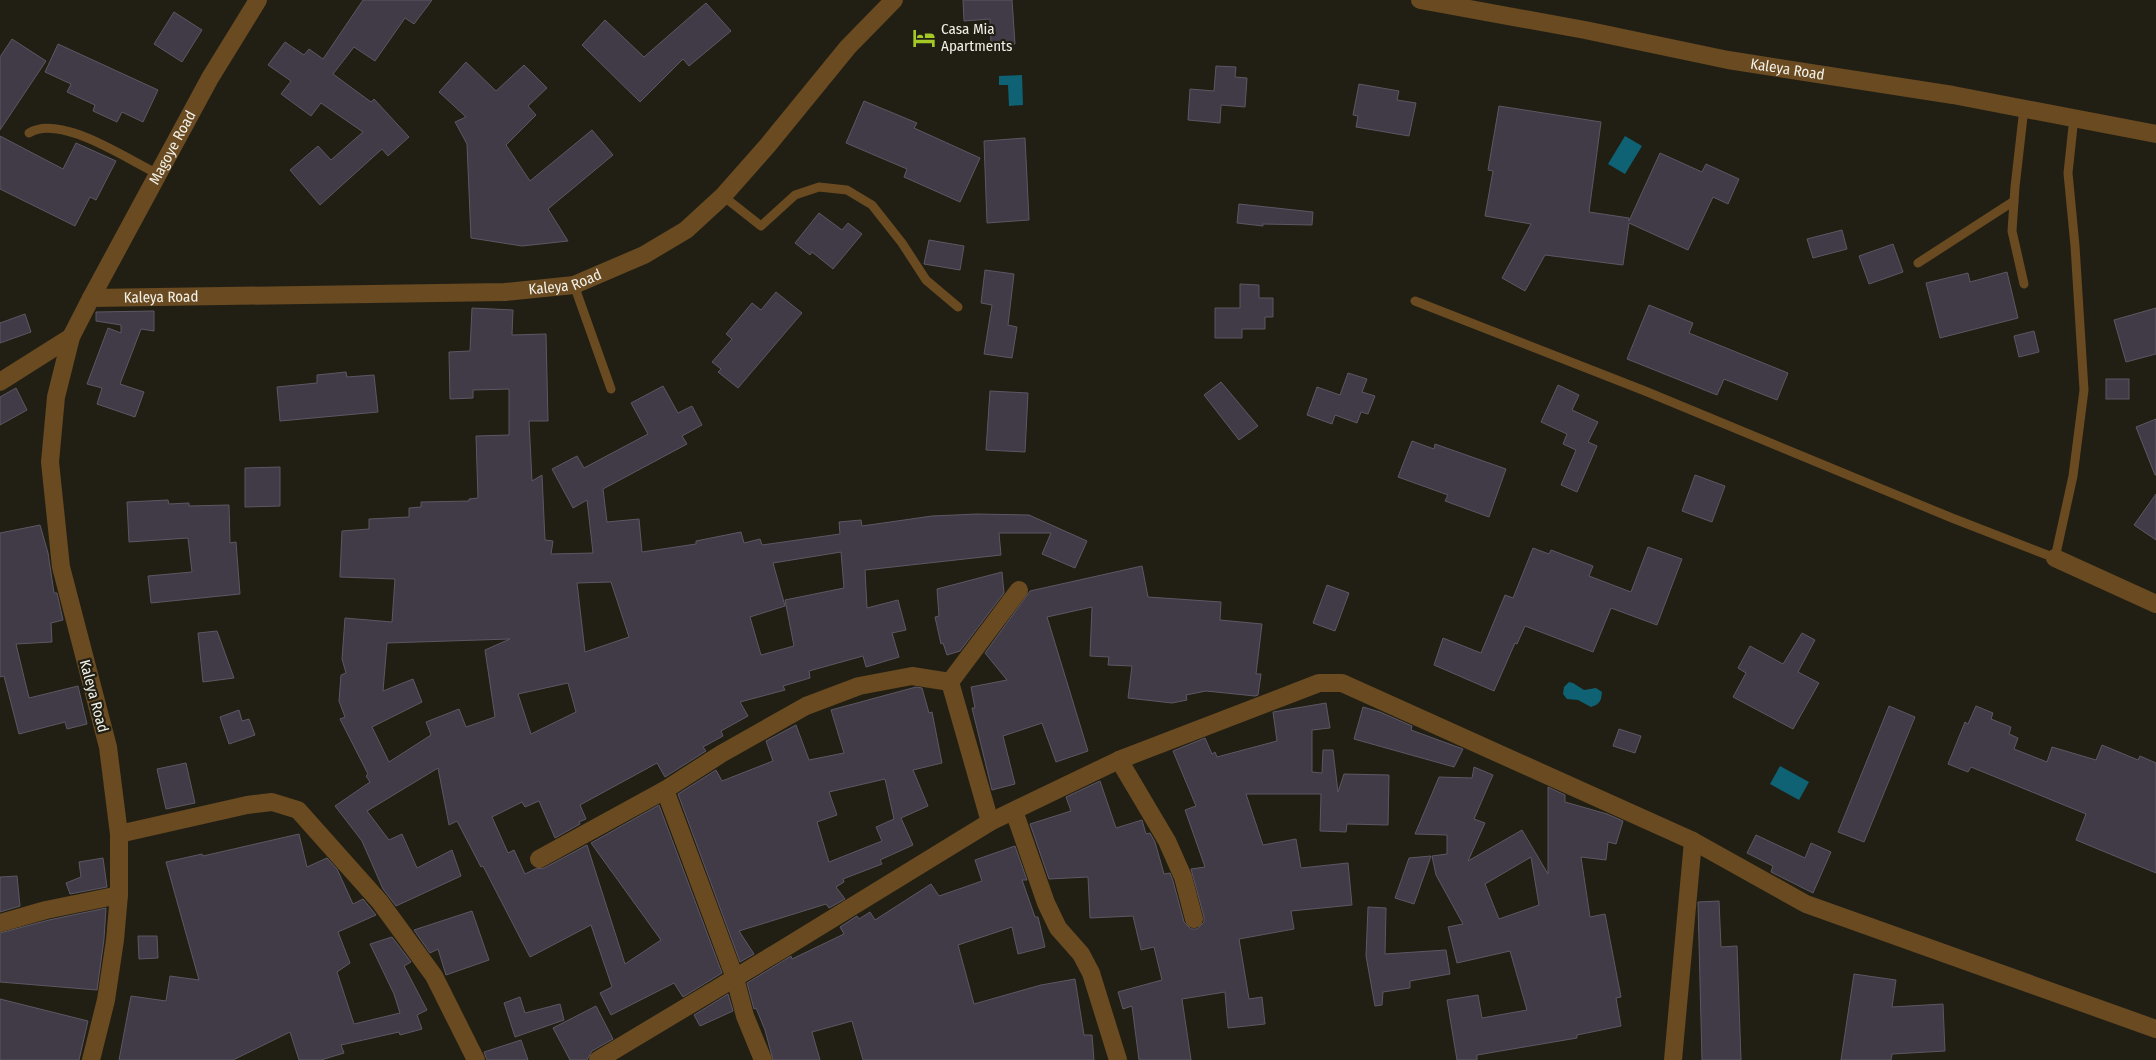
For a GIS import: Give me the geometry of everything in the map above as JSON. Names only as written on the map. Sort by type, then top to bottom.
[{"type":"street","name":"Magoye Road","points":[[91,298],[210,78],[258,0]]},
{"type":"street","name":"Kaleya Road","points":[[91,1060],[106,1000],[115,940],[119,895],[119,834],[108,747],[61,567],[50,462],[56,398],[70,337],[91,298],[505,292],[574,285],[644,255],[686,230],[723,196],[848,48],[894,0]]},
{"type":"street","name":"Kaleya Road","points":[[1420,0],[1585,30],[1728,60],[1953,95],[2156,134]]},
{"type":"street","points":[[0,382],[70,337]]},
{"type":"street","points":[[2055,558],[2156,604]]},
{"type":"street","points":[[950,682],[1019,590]]},
{"type":"street","points":[[539,859],[665,790],[720,754],[806,706],[859,686],[912,676],[950,682]]},
{"type":"street","points":[[950,682],[990,822]]},
{"type":"street","points":[[598,1060],[990,822],[1118,760],[1319,683],[1342,683],[1693,841],[1806,904],[2156,1029]]},
{"type":"street","points":[[1118,760],[1167,841],[1183,877],[1194,919]]},
{"type":"street","points":[[665,790],[735,978],[745,1016],[763,1060]]},
{"type":"street","points":[[119,834],[247,805],[272,802],[298,810],[380,902],[434,976],[476,1060]]},
{"type":"street","points":[[1014,811],[1046,903],[1058,928],[1081,954],[1092,973],[1118,1060]]},
{"type":"street","points":[[1673,1060],[1693,841]]},
{"type":"street","points":[[0,923],[46,910],[119,895]]},
{"type":"lane","points":[[2024,108],[2012,231],[2024,284]]},
{"type":"lane","points":[[1415,300],[1645,391],[1952,518],[2055,558],[2073,476],[2084,390],[2075,246],[2068,173],[2074,117]]},
{"type":"lane","points":[[29,133],[35,128],[48,127],[79,134],[158,174]]},
{"type":"lane","points":[[723,196],[761,226],[796,194],[820,187],[847,190],[872,205],[902,243],[926,280],[958,308]]},
{"type":"lane","points":[[1918,263],[2014,201]]},
{"type":"lane","points":[[574,285],[611,389]]},
{"type":"water","points":[[1022,75],[1023,105],[1009,106],[1008,85],[999,85],[999,76]]},
{"type":"water","points":[[1625,136],[1642,146],[1625,174],[1608,164]]},
{"type":"water","points":[[1569,682],[1584,690],[1596,688],[1602,692],[1600,702],[1591,707],[1578,700],[1567,699],[1563,694],[1564,687]]},
{"type":"water","points":[[1780,766],[1809,782],[1799,800],[1770,784]]},
{"type":"building","points":[[363,0],[432,0],[414,24],[405,18],[375,61],[354,47],[333,74],[371,102],[374,99],[409,137],[388,156],[382,149],[320,205],[290,170],[318,146],[331,160],[363,132],[321,103],[311,116],[281,94],[291,81],[268,65],[285,42],[304,55],[309,49],[323,59]]},
{"type":"building","points":[[963,0],[1012,0],[1015,44],[991,46],[990,19],[964,21]]},
{"type":"building","points":[[706,3],[731,31],[689,66],[683,59],[640,102],[582,45],[605,20],[644,57]]},
{"type":"building","points":[[174,12],[202,30],[182,62],[154,44]]},
{"type":"building","points":[[12,39],[46,61],[0,130],[0,57]]},
{"type":"building","points":[[58,44],[158,90],[143,122],[122,112],[117,122],[93,111],[95,105],[67,92],[71,84],[45,72]]},
{"type":"building","points":[[466,62],[496,91],[524,65],[547,88],[528,106],[536,115],[506,145],[530,181],[592,130],[613,155],[548,209],[568,241],[522,246],[471,238],[467,144],[455,122],[466,117],[439,92]]},
{"type":"building","points":[[1216,66],[1236,67],[1235,77],[1247,78],[1245,107],[1221,105],[1220,123],[1188,120],[1190,89],[1214,91]]},
{"type":"building","points":[[1359,84],[1399,91],[1397,100],[1416,103],[1409,136],[1356,127],[1358,116],[1353,115]]},
{"type":"building","points":[[864,101],[917,123],[914,128],[980,158],[960,202],[904,177],[907,169],[846,143]]},
{"type":"building","points":[[1499,106],[1601,122],[1589,212],[1629,218],[1629,221],[1660,153],[1702,172],[1706,164],[1739,179],[1728,204],[1713,197],[1688,250],[1629,223],[1623,265],[1545,255],[1525,291],[1502,278],[1531,224],[1485,216],[1493,171],[1488,170]]},
{"type":"building","points":[[0,136],[63,169],[76,143],[116,161],[96,200],[90,197],[75,226],[0,189]]},
{"type":"building","points":[[1025,138],[1029,220],[987,223],[984,141]]},
{"type":"building","points":[[1239,204],[1313,212],[1312,225],[1263,224],[1263,226],[1237,223]]},
{"type":"building","points":[[819,213],[842,230],[848,223],[862,234],[833,269],[812,252],[810,255],[795,243]]},
{"type":"building","points":[[1842,230],[1847,249],[1813,258],[1807,239]]},
{"type":"building","points":[[929,240],[964,246],[960,270],[924,264]]},
{"type":"building","points":[[1893,244],[1903,272],[1869,284],[1859,256]]},
{"type":"building","points":[[985,270],[1014,274],[1008,325],[1017,327],[1012,358],[984,354],[992,305],[981,303]]},
{"type":"building","points":[[2007,272],[2018,318],[1940,338],[1926,283],[1968,273],[1970,282]]},
{"type":"building","points":[[1240,284],[1259,285],[1259,298],[1273,298],[1273,317],[1265,317],[1265,329],[1242,329],[1242,338],[1215,338],[1215,308],[1240,308]]},
{"type":"building","points":[[776,292],[802,313],[738,388],[718,372],[721,369],[712,362],[732,339],[726,334],[752,303],[761,310]]},
{"type":"building","points":[[1649,305],[1693,323],[1689,333],[1788,373],[1777,400],[1724,379],[1717,395],[1627,359]]},
{"type":"building","points":[[472,308],[513,310],[512,335],[546,334],[548,421],[529,421],[532,481],[542,475],[545,540],[553,541],[551,554],[593,553],[587,500],[573,508],[552,469],[577,456],[584,468],[648,434],[631,403],[663,386],[678,413],[692,406],[702,425],[682,436],[687,444],[603,489],[607,522],[639,519],[642,552],[696,544],[696,541],[741,532],[744,543],[760,539],[762,545],[840,534],[839,522],[861,520],[862,526],[932,516],[977,514],[1029,515],[1087,541],[1075,568],[1042,554],[1051,533],[999,533],[1001,555],[865,570],[867,608],[898,600],[906,630],[892,633],[899,657],[866,667],[863,656],[809,671],[810,678],[783,686],[785,690],[740,702],[748,716],[721,731],[723,736],[703,747],[706,751],[665,777],[657,763],[580,805],[586,819],[555,838],[539,801],[525,807],[522,802],[492,817],[508,853],[514,850],[525,874],[535,869],[544,868],[587,845],[625,964],[661,940],[591,843],[659,805],[722,973],[683,997],[674,983],[611,1015],[600,993],[612,987],[591,925],[530,957],[483,866],[481,867],[457,821],[449,825],[438,768],[367,811],[389,840],[402,834],[417,868],[452,850],[461,876],[396,906],[383,889],[362,841],[335,806],[370,782],[366,776],[368,774],[340,719],[345,717],[339,701],[341,675],[346,673],[342,659],[345,618],[392,622],[395,579],[340,577],[342,531],[369,529],[369,519],[409,517],[409,508],[421,507],[421,502],[469,501],[469,499],[478,498],[476,436],[509,435],[509,389],[473,390],[473,398],[450,399],[449,352],[470,351]],"holes":[[[841,552],[844,588],[785,600],[794,646],[761,655],[750,617],[785,606],[773,563]],[[611,582],[629,637],[585,652],[577,583]],[[510,639],[485,650],[495,717],[466,727],[459,709],[426,722],[431,735],[389,762],[372,727],[422,702],[413,679],[383,691],[387,643]],[[568,683],[576,712],[531,734],[518,694]]]},
{"type":"building","points":[[2156,308],[2156,354],[2126,362],[2114,320]]},
{"type":"building","points":[[154,311],[154,331],[141,329],[120,384],[144,392],[135,417],[97,404],[102,388],[87,384],[108,328],[121,333],[121,325],[96,321],[96,312]]},
{"type":"building","points":[[25,314],[31,332],[0,343],[0,323]]},
{"type":"building","points":[[2034,331],[2039,352],[2019,357],[2014,336]]},
{"type":"building","points":[[346,372],[347,377],[374,375],[378,412],[280,421],[277,387],[317,383],[317,375]]},
{"type":"building","points":[[1348,373],[1367,379],[1362,392],[1375,396],[1368,414],[1361,412],[1357,423],[1335,415],[1332,424],[1307,415],[1317,387],[1340,395]]},
{"type":"building","points":[[2106,379],[2129,379],[2129,399],[2106,399]]},
{"type":"building","points":[[1221,382],[1258,426],[1239,440],[1204,395]]},
{"type":"building","points":[[1558,385],[1579,395],[1572,410],[1598,422],[1588,442],[1597,446],[1577,492],[1561,485],[1576,450],[1563,444],[1567,434],[1541,422]]},
{"type":"building","points":[[16,388],[27,410],[0,425],[0,397]]},
{"type":"building","points":[[990,391],[1028,393],[1025,452],[986,450]]},
{"type":"building","points":[[2156,419],[2156,475],[2155,475],[2136,427]]},
{"type":"building","points":[[1412,441],[1434,449],[1435,444],[1506,469],[1489,517],[1445,501],[1448,495],[1398,477]]},
{"type":"building","points":[[280,467],[280,506],[245,507],[245,468]]},
{"type":"building","points":[[1695,475],[1725,486],[1712,522],[1682,511]]},
{"type":"building","points":[[2156,494],[2156,540],[2134,525]]},
{"type":"building","points":[[168,500],[169,504],[189,503],[189,506],[229,505],[230,543],[236,542],[240,594],[151,603],[148,576],[192,572],[188,538],[129,542],[127,502]]},
{"type":"building","points":[[40,525],[48,553],[54,593],[57,593],[63,620],[51,623],[52,642],[16,644],[29,698],[78,686],[87,724],[67,729],[65,722],[19,734],[4,676],[0,677],[0,533]]},
{"type":"building","points":[[1648,547],[1682,559],[1657,625],[1611,608],[1593,652],[1525,626],[1517,644],[1515,643],[1494,691],[1434,665],[1443,638],[1481,653],[1505,595],[1513,598],[1533,548],[1549,554],[1551,550],[1593,566],[1589,576],[1631,592]]},
{"type":"building","points":[[1142,566],[1148,597],[1221,602],[1220,620],[1262,624],[1256,674],[1261,674],[1258,695],[1206,691],[1186,695],[1187,700],[1172,703],[1128,698],[1132,666],[1108,665],[1109,657],[1090,656],[1092,607],[1047,617],[1088,751],[1056,762],[1042,723],[1003,736],[1015,784],[992,790],[972,708],[975,708],[971,687],[1007,680],[985,653],[1030,591]]},
{"type":"building","points":[[1002,572],[1004,593],[960,651],[947,655],[943,643],[941,644],[935,617],[939,616],[937,589]]},
{"type":"building","points":[[1327,585],[1349,593],[1335,631],[1313,623]]},
{"type":"building","points":[[217,631],[234,678],[203,682],[198,633]]},
{"type":"building","points":[[1802,633],[1815,640],[1798,672],[1819,683],[1793,729],[1733,697],[1746,673],[1738,668],[1750,646],[1783,664]]},
{"type":"building","points":[[916,687],[922,688],[929,713],[932,712],[942,763],[913,770],[928,806],[901,818],[913,845],[880,860],[882,864],[843,879],[844,882],[836,887],[845,899],[829,908],[826,904],[739,931],[754,954],[740,962],[678,794],[716,770],[722,781],[773,761],[766,741],[796,725],[809,760],[844,753],[831,710]],"holes":[[[885,779],[894,819],[876,827],[882,841],[829,862],[817,822],[837,815],[829,792]]]},
{"type":"building","points":[[1326,703],[1330,728],[1312,730],[1312,772],[1322,773],[1323,750],[1333,750],[1338,792],[1344,774],[1389,775],[1388,825],[1347,824],[1346,832],[1320,831],[1321,794],[1246,794],[1263,845],[1296,839],[1301,868],[1348,863],[1352,905],[1291,911],[1294,929],[1239,939],[1249,999],[1262,997],[1265,1024],[1228,1028],[1225,992],[1182,999],[1191,1060],[1139,1060],[1132,1006],[1123,1009],[1118,992],[1162,980],[1154,947],[1141,950],[1133,916],[1090,918],[1088,877],[1049,879],[1030,824],[1071,811],[1066,797],[1100,781],[1116,828],[1142,820],[1146,834],[1150,833],[1155,842],[1164,874],[1170,873],[1184,922],[1191,929],[1197,929],[1204,922],[1204,917],[1191,869],[1205,867],[1185,810],[1196,806],[1173,751],[1205,738],[1212,754],[1215,752],[1217,757],[1277,741],[1273,712]]},
{"type":"building","points":[[1889,706],[1915,717],[1864,842],[1838,832]]},
{"type":"building","points":[[1976,706],[1993,713],[1991,719],[2011,727],[2009,734],[2018,738],[2014,749],[2047,762],[2052,747],[2096,760],[2102,745],[2138,760],[2140,756],[2156,763],[2156,873],[2076,840],[2086,814],[1971,767],[1968,772],[1948,764],[1965,722],[1968,724]]},
{"type":"building","points":[[1363,707],[1412,726],[1411,730],[1463,749],[1454,767],[1354,739]]},
{"type":"building","points":[[239,710],[242,721],[249,719],[255,735],[229,744],[220,717]]},
{"type":"building","points":[[1619,729],[1641,736],[1635,753],[1613,746]]},
{"type":"building","points":[[186,763],[195,803],[166,809],[157,769]]},
{"type":"building","points":[[1474,767],[1493,775],[1474,819],[1485,823],[1468,861],[1522,830],[1548,874],[1548,787],[1565,795],[1565,802],[1607,814],[1623,821],[1616,844],[1608,842],[1606,860],[1581,857],[1590,917],[1605,914],[1621,997],[1616,998],[1621,1026],[1577,1035],[1577,1038],[1477,1055],[1477,1060],[1457,1060],[1447,1000],[1478,995],[1482,1018],[1527,1010],[1510,951],[1457,963],[1448,927],[1463,924],[1436,875],[1432,856],[1447,854],[1447,835],[1415,834],[1439,777],[1472,778]],"holes":[[[1531,857],[1539,905],[1499,919],[1485,884]]]},
{"type":"building","points":[[299,834],[307,867],[327,858],[337,869],[353,904],[363,899],[376,915],[338,932],[350,963],[337,972],[354,1024],[400,1013],[394,994],[370,944],[392,937],[411,962],[404,966],[427,1010],[417,1015],[422,1029],[400,1035],[399,1032],[341,1045],[344,1053],[321,1060],[299,1060],[290,1032],[233,1060],[119,1060],[131,996],[166,1001],[170,976],[199,980],[166,862],[202,854],[203,856]]},
{"type":"building","points":[[1756,835],[1805,858],[1811,843],[1831,852],[1813,893],[1771,872],[1773,866],[1747,853]]},
{"type":"building","points":[[1015,846],[1027,880],[1022,880],[1035,917],[1038,917],[1045,947],[1018,954],[1012,927],[958,945],[974,1004],[1041,985],[1075,979],[1084,1035],[1092,1035],[1094,1060],[863,1060],[852,1021],[812,1032],[820,1060],[773,1060],[765,1030],[756,1008],[754,1009],[747,983],[791,956],[792,959],[844,934],[840,927],[857,916],[859,919],[870,912],[875,920],[931,884],[939,896],[982,881],[975,860]]},
{"type":"building","points":[[1431,856],[1414,904],[1395,898],[1409,858]]},
{"type":"building","points":[[103,858],[107,887],[70,894],[66,883],[81,877],[79,862]]},
{"type":"building","points":[[17,876],[20,906],[0,912],[0,877]]},
{"type":"building","points":[[1719,901],[1721,947],[1737,946],[1741,1060],[1702,1060],[1698,902]]},
{"type":"building","points":[[1368,907],[1386,908],[1385,954],[1446,950],[1450,974],[1410,981],[1410,988],[1383,992],[1382,1005],[1375,1006],[1366,956]]},
{"type":"building","points":[[106,908],[97,990],[0,982],[0,933]]},
{"type":"building","points":[[472,911],[489,960],[446,975],[438,949],[430,953],[414,930]]},
{"type":"building","points":[[138,936],[157,936],[158,958],[139,959]]},
{"type":"building","points":[[1854,974],[1896,980],[1892,1007],[1943,1004],[1945,1051],[1892,1054],[1891,1060],[1841,1060]]},
{"type":"building","points":[[728,994],[733,1011],[700,1026],[694,1015]]},
{"type":"building","points":[[520,997],[525,1013],[560,1004],[564,1020],[515,1037],[504,1003]]},
{"type":"building","points":[[0,999],[88,1021],[79,1060],[0,1060]]},
{"type":"building","points":[[596,1006],[613,1039],[592,1051],[587,1060],[570,1060],[553,1028]]},
{"type":"building","points":[[521,1040],[528,1060],[487,1060],[484,1052]]},
{"type":"place","name":"Casa Mia Apartments","points":[[924,38]]}]
